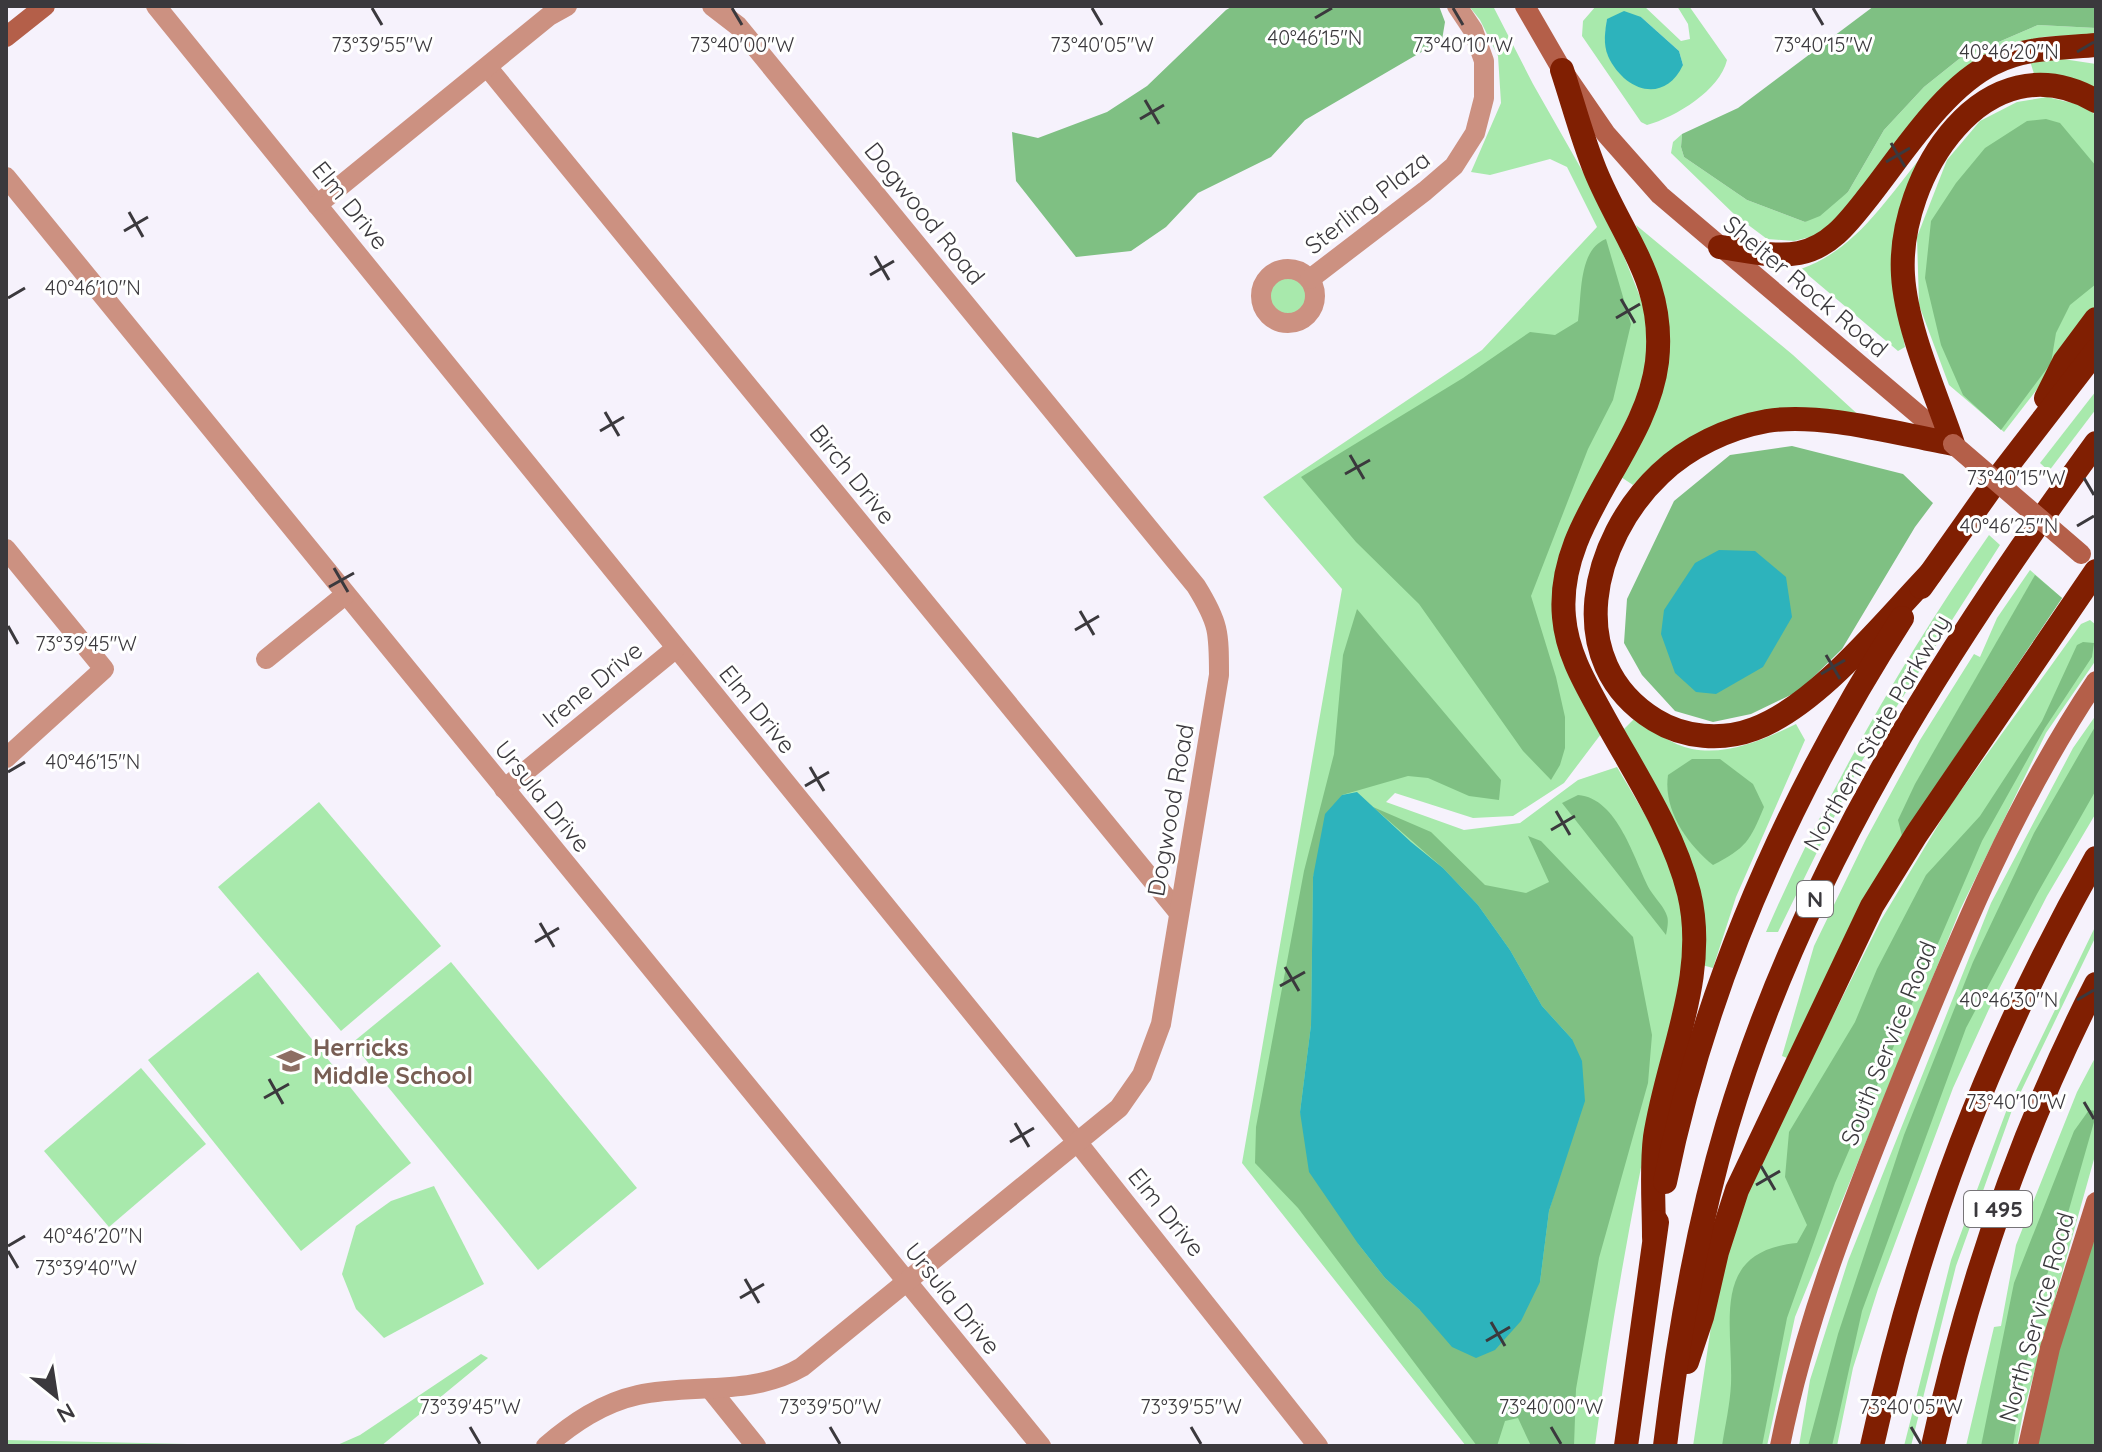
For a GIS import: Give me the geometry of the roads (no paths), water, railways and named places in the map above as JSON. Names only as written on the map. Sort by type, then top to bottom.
[{"type":"highway","points":[[1720,247],[1784,255],[1820,246],[1845,225],[1962,83],[1994,62],[2009,57],[2031,51],[2096,45]]},
{"type":"highway","points":[[1562,70],[1595,171],[1644,266],[1655,305],[1657,326],[1657,363],[1649,394],[1577,541],[1567,571],[1563,601],[1565,630],[1577,667],[1669,839],[1683,874],[1692,911],[1695,936],[1691,978],[1655,1139],[1654,1237]]},
{"type":"highway","points":[[1930,574],[1812,695],[1770,722],[1734,735],[1709,736],[1683,732],[1648,715],[1619,688],[1606,666],[1597,640],[1595,612],[1599,587],[1608,552],[1623,519],[1658,475],[1701,444],[1750,424],[1804,419],[1953,444],[1904,289],[1903,241],[1919,185],[1947,137],[1969,113],[1992,96],[2019,88],[2051,86],[2079,92],[2096,101]]},
{"type":"highway","points":[[2024,444],[2064,362],[2096,319]]},
{"type":"highway","name":"Northern State Parkway","points":[[1626,1446],[1654,1237],[1682,1108],[1719,985],[1774,850],[1825,747],[1930,574],[2096,351]]},
{"type":"highway","name":"Northern State Parkway","points":[[1665,1446],[1683,1314],[1713,1175],[1748,1061],[1795,941],[1852,824],[1917,710],[2030,535],[2096,443]]},
{"type":"highway","points":[[1669,1413],[1702,1317],[1717,1252],[1737,1190],[1853,943],[1886,882],[2091,564]]},
{"type":"highway","name":"I 495","points":[[1872,1446],[1899,1330],[1936,1207],[1983,1084],[2038,966],[2096,858]]},
{"type":"highway","name":"I 495","points":[[1933,1446],[1963,1326],[2000,1202],[2049,1082],[2096,984]]},
{"type":"highway","points":[[1858,1446],[1899,1330]]},
{"type":"main road","points":[[6,37],[45,6]]},
{"type":"main road","name":"Shelter Rock Road","points":[[1525,6],[1562,70],[1606,134],[1632,166],[1675,209],[2091,564]]},
{"type":"main road","name":"South Service Road","points":[[1780,1446],[1799,1361],[1827,1268],[1929,1012],[2012,821],[2044,763],[2096,681]]},
{"type":"main road","name":"North Service Road","points":[[2030,1444],[2050,1348],[2096,1202]]},
{"type":"street","name":"Elm Drive","points":[[156,6],[1078,1143],[1318,1446]]},
{"type":"street","points":[[317,205],[549,16],[567,6]]},
{"type":"street","name":"Dogwood Road","points":[[546,1446],[565,1429],[613,1402],[639,1395],[768,1382],[797,1370],[907,1284],[1119,1108],[1142,1075],[1161,1024],[1219,675],[1219,638],[1214,615],[1196,586],[830,136],[738,26],[712,6]]},
{"type":"street","name":"Sterling Plaza","points":[[1310,279],[1454,166],[1475,133],[1484,98],[1484,61],[1473,30],[1457,6]]},
{"type":"street","name":"Birch Drive","points":[[488,68],[1179,913]]},
{"type":"street","name":"Ursula Drive","points":[[6,177],[1041,1446]]},
{"type":"street","points":[[6,549],[104,669],[6,758]]},
{"type":"street","points":[[266,659],[345,595]]},
{"type":"street","name":"Irene Drive","points":[[504,789],[675,649]]},
{"type":"street","points":[[711,1390],[756,1446]]},
{"type":"water","points":[[1624,11],[1641,17],[1679,51],[1683,65],[1666,85],[1644,89],[1634,85],[1615,68],[1608,56],[1605,42],[1607,19]]},
{"type":"water","points":[[1719,550],[1755,551],[1786,577],[1792,617],[1763,667],[1716,694],[1696,692],[1675,673],[1661,634],[1664,610],[1695,563]]},
{"type":"water","points":[[1357,792],[1443,868],[1478,905],[1510,950],[1542,1006],[1572,1039],[1582,1061],[1585,1101],[1549,1211],[1540,1282],[1521,1321],[1495,1350],[1476,1358],[1452,1347],[1420,1310],[1385,1278],[1309,1172],[1300,1112],[1311,1025],[1313,877],[1325,814],[1342,795]]},
{"type":"place","name":"Herricks Middle School","points":[[291,1061]]}]
